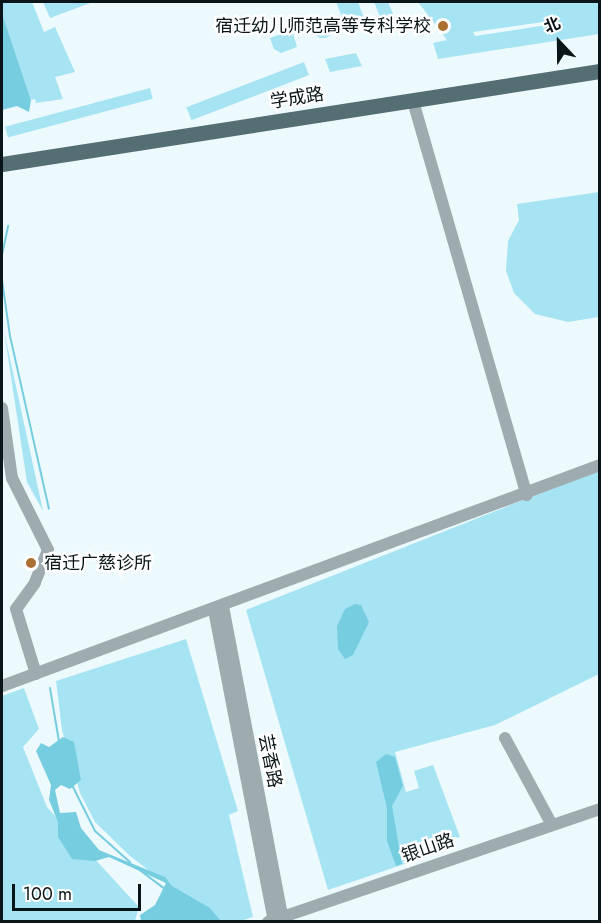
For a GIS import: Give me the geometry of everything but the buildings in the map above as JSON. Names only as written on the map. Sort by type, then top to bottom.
[{"type":"main road","name":"学成路","points":[[2,164],[600,71]]},
{"type":"main road","name":"学成路","points":[[2,173],[600,80]]},
{"type":"street","points":[[416,108],[527,495]]},
{"type":"street","points":[[2,408],[12,478],[48,550],[35,583],[16,609],[36,674]]},
{"type":"street","points":[[2,686],[527,495],[600,465]]},
{"type":"street","name":"芸香路","points":[[218,608],[276,920]]},
{"type":"street","points":[[505,738],[552,825]]},
{"type":"street","name":"银山路","points":[[276,920],[600,809]]},
{"type":"shaded area","points":[[2,2],[32,2],[44,32],[55,27],[75,72],[55,77],[63,99],[36,103],[35,99],[31,100],[2,13]]},
{"type":"shaded area","points":[[43,2],[93,2],[50,18]]},
{"type":"shaded area","points":[[336,2],[358,2],[365,21],[347,29]]},
{"type":"shaded area","points":[[374,2],[388,2],[395,18],[382,22]]},
{"type":"shaded area","points":[[418,2],[599,2],[599,34],[438,59],[433,43],[447,40]],"holes":[[[557,20],[560,23],[475,36],[473,32]]]},
{"type":"shaded area","points":[[2,13],[31,100],[29,112],[17,106],[2,110]]},
{"type":"shaded area","points":[[323,16],[331,19],[334,27],[331,35],[323,38],[315,35],[312,27],[315,19]]},
{"type":"shaded area","points":[[292,30],[297,47],[281,53],[274,49],[270,38]]},
{"type":"shaded area","points":[[356,53],[362,66],[330,72],[325,59]]},
{"type":"shaded area","points":[[304,62],[309,75],[191,120],[186,107]]},
{"type":"shaded area","points":[[150,88],[153,99],[8,137],[5,127]]},
{"type":"shaded area","points":[[599,192],[599,317],[568,322],[535,314],[514,293],[506,271],[508,241],[519,220],[517,204]]},
{"type":"shaded area","points":[[4,331],[43,511],[27,482]]},
{"type":"shaded area","points":[[599,470],[599,674],[495,725],[395,752],[406,792],[419,788],[414,771],[433,765],[460,837],[422,848],[425,857],[328,890],[246,610]]},
{"type":"shaded area","points":[[355,604],[361,605],[369,622],[353,655],[345,659],[338,649],[337,626],[345,609]]},
{"type":"shaded area","points":[[186,639],[238,811],[229,815],[253,917],[240,921],[215,921],[130,856],[95,822],[80,793],[62,730],[56,681]]},
{"type":"shaded area","points":[[24,688],[39,729],[23,747],[47,807],[139,907],[135,921],[2,922],[2,696]]},
{"type":"shaded area","points":[[63,737],[74,742],[81,780],[70,789],[61,785],[55,790],[60,813],[76,812],[81,828],[99,850],[165,877],[172,886],[210,908],[220,920],[141,921],[140,915],[155,905],[166,883],[109,857],[95,861],[72,859],[58,837],[58,822],[49,800],[51,785],[36,751],[41,743],[49,747]]},
{"type":"shaded area","points":[[386,754],[395,757],[403,786],[392,806],[402,864],[396,866],[387,841],[387,808],[376,762]]},
{"type":"waterway","points":[[2,255],[8,226]]},
{"type":"waterway","points":[[2,280],[10,336],[49,509]]},
{"type":"waterway","points":[[50,688],[59,742]]},
{"type":"waterway","points":[[73,787],[95,831],[130,862]]},
{"type":"waterway","points":[[137,868],[166,890]]},
{"type":"place","name":"宿迁幼儿师范高等专科学校","points":[[443,26]]},
{"type":"place","name":"宿迁广慈诊所","points":[[31,563]]}]
